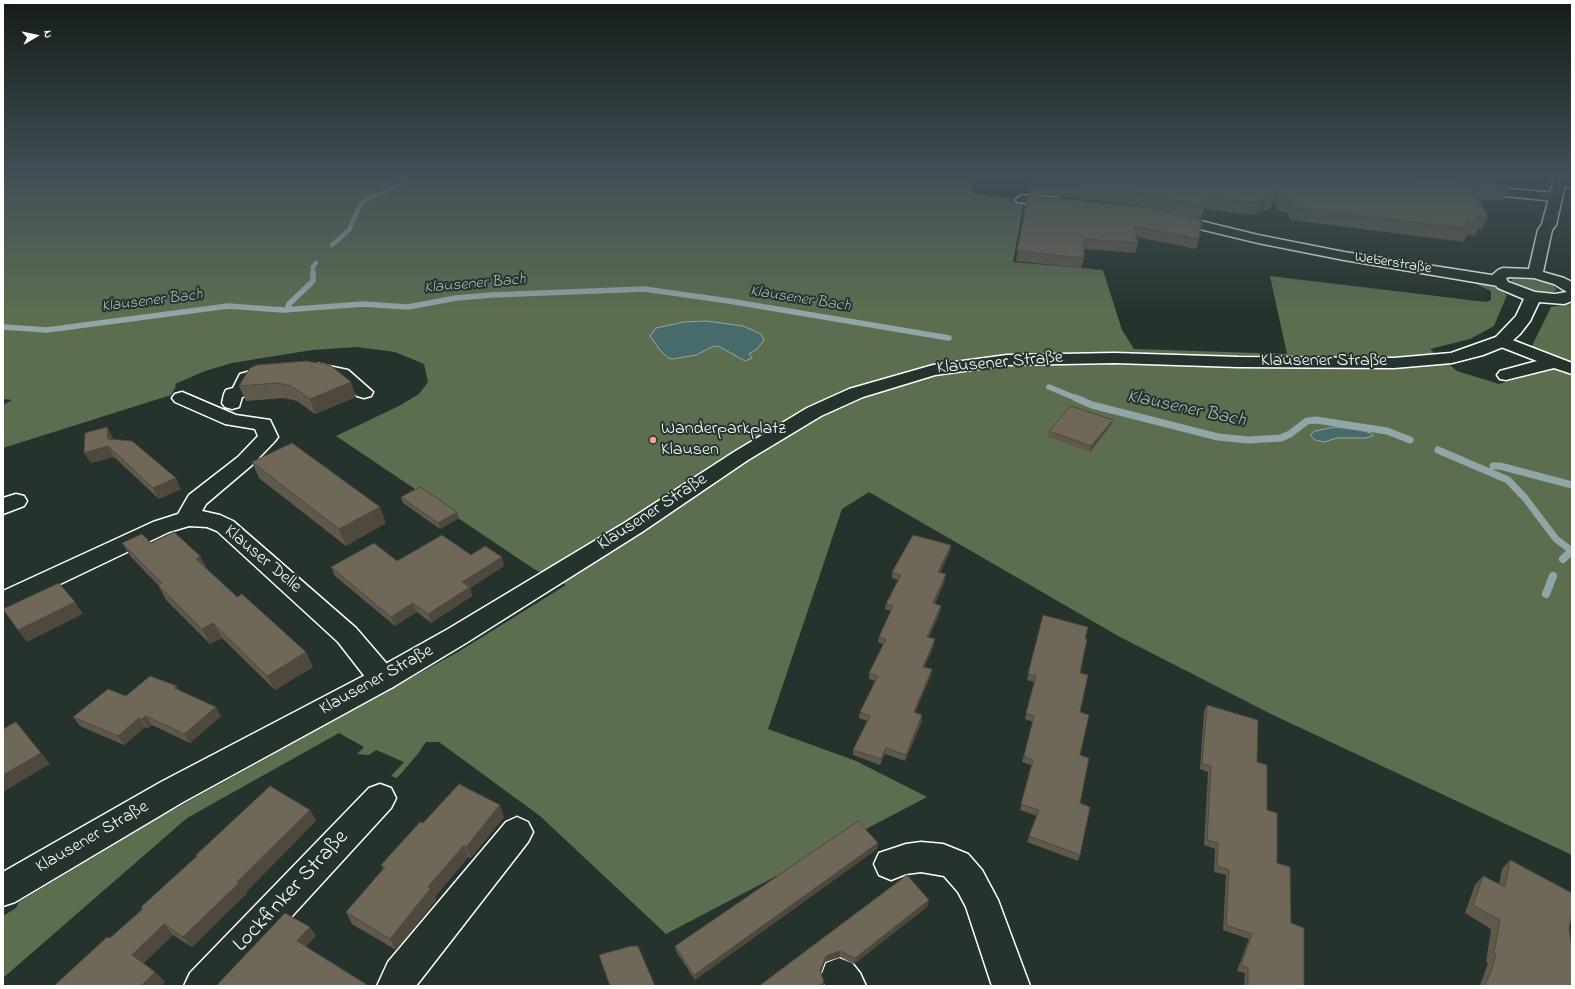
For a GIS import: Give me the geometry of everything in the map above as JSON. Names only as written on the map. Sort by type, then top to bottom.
[{"type":"main road","name":"Weberstraße","points":[[1189,222],[1258,239],[1344,256],[1498,281],[1511,289],[1533,297],[1564,299],[1572,296]]},
{"type":"main road","points":[[1535,274],[1548,222]]},
{"type":"main road","points":[[1498,281],[1499,275],[1509,272],[1535,274],[1559,281],[1572,289]]},
{"type":"main road","name":"Klausener Straße","points":[[3,890],[172,792],[383,679],[510,604],[634,527],[741,456],[814,412],[836,401],[881,384],[934,370],[1007,360],[1115,358],[1238,362],[1394,363],[1452,358],[1477,351],[1502,341],[1514,330],[1524,317],[1533,297]]},
{"type":"main road","points":[[1502,341],[1572,369]]},
{"type":"main road","points":[[1506,375],[1548,364],[1552,361]]},
{"type":"main road","points":[[304,369],[325,370],[342,374],[364,392]]},
{"type":"main road","points":[[232,403],[233,394],[240,392],[247,378],[260,374],[282,371]]},
{"type":"main road","points":[[182,398],[232,420],[264,424],[268,437],[245,461],[197,500],[187,519]]},
{"type":"main road","name":"Klauser Delle","points":[[3,601],[161,527],[187,519],[198,518],[225,526],[347,635],[383,679]]},
{"type":"main road","name":"Lockfinker Straße","points":[[203,986],[380,798]]},
{"type":"main road","points":[[396,986],[401,976],[517,832]]},
{"type":"main road","points":[[891,864],[906,858],[921,857],[943,859],[956,865],[970,880],[981,900],[1010,986]]},
{"type":"green space","points":[[3,222],[1020,222],[1013,262],[1103,270],[1122,330],[1134,349],[1287,354],[1270,276],[1486,302],[1491,300],[1491,291],[1468,280],[1488,283],[1507,295],[1494,326],[1470,339],[1430,349],[1457,371],[1499,384],[1561,367],[1531,348],[1551,307],[1572,304],[1572,855],[1273,715],[1120,637],[869,492],[842,509],[768,729],[856,761],[927,797],[666,934],[540,816],[439,742],[426,742],[397,778],[391,776],[404,762],[376,750],[369,755],[357,754],[364,747],[339,733],[187,818],[3,978],[3,916],[16,908],[19,902],[162,816],[458,652],[566,585],[534,569],[336,436],[399,406],[419,394],[428,382],[424,364],[395,352],[357,347],[312,350],[232,363],[205,371],[175,384],[176,386],[171,395],[3,448],[3,405],[12,400],[3,399]]},
{"type":"green space","points":[[1517,277],[1538,279],[1552,284],[1557,290],[1551,293],[1536,293],[1515,286],[1511,280]]},
{"type":"water","points":[[706,321],[743,326],[761,334],[764,340],[757,349],[749,354],[752,358],[745,361],[720,347],[714,346],[696,355],[673,359],[668,358],[660,350],[650,336],[656,328],[684,322]]},
{"type":"water","points":[[1335,427],[1359,430],[1371,433],[1373,436],[1366,438],[1337,438],[1324,442],[1315,440],[1311,436],[1311,434],[1315,431]]},
{"type":"building","points":[[1023,222],[1202,222],[1199,239],[1134,226],[1138,243],[1084,239],[1084,258],[1017,251]]},
{"type":"building","points":[[1415,222],[1467,222],[1470,229]]},
{"type":"building","points":[[306,361],[330,365],[351,382],[310,399],[291,386],[278,383],[239,386],[250,368],[257,365]]},
{"type":"building","points":[[1071,406],[1113,420],[1091,446],[1049,431]]},
{"type":"building","points":[[107,427],[108,439],[132,441],[176,478],[153,488],[108,446],[84,453],[85,433]]},
{"type":"building","points":[[292,443],[380,507],[339,529],[252,462]]},
{"type":"building","points":[[420,487],[457,512],[438,523],[401,497]]},
{"type":"building","points":[[174,532],[200,556],[196,559],[237,597],[242,594],[306,652],[267,676],[213,623],[202,629],[158,585],[162,583],[122,543],[142,534],[151,543]]},
{"type":"building","points":[[442,535],[471,555],[485,546],[502,557],[462,582],[470,587],[428,614],[413,603],[391,617],[331,567],[374,543],[397,561]]},
{"type":"building","points":[[913,535],[951,545],[938,572],[946,574],[933,603],[941,606],[927,637],[935,639],[923,667],[932,669],[914,712],[922,715],[906,755],[886,748],[881,759],[853,750],[870,716],[860,712],[878,676],[869,673],[886,639],[879,637],[893,606],[886,604],[901,575],[892,572]]},
{"type":"building","points":[[59,583],[75,602],[18,630],[3,609]]},
{"type":"building","points":[[1043,615],[1088,627],[1080,673],[1088,675],[1080,712],[1089,715],[1080,755],[1089,758],[1080,803],[1090,807],[1080,855],[1029,836],[1039,810],[1021,804],[1033,760],[1024,756],[1034,716],[1026,713],[1036,676],[1028,674]]},
{"type":"building","points":[[150,676],[177,686],[174,688],[216,707],[184,734],[146,716],[142,719],[139,718],[118,736],[73,717],[108,689],[126,696]]},
{"type":"building","points":[[1207,705],[1258,720],[1257,762],[1267,765],[1267,810],[1277,813],[1277,863],[1290,867],[1291,923],[1304,928],[1304,986],[1248,986],[1248,968],[1241,965],[1252,934],[1226,925],[1229,870],[1217,866],[1218,843],[1207,840],[1211,766],[1202,764]]},
{"type":"building","points":[[16,722],[41,753],[3,775],[3,729]]},
{"type":"building","points":[[459,784],[500,805],[466,847],[464,845],[428,887],[431,888],[390,939],[346,912],[385,867],[381,865],[420,822],[423,823]]},
{"type":"building","points":[[270,786],[310,810],[237,882],[239,883],[183,937],[164,924],[132,955],[155,972],[141,986],[54,986],[107,937],[110,938],[143,909],[141,907]]},
{"type":"building","points":[[858,821],[878,843],[694,975],[675,946]]},
{"type":"building","points":[[1510,860],[1572,893],[1572,915],[1569,928],[1572,949],[1572,983],[1570,986],[1484,986],[1491,972],[1496,955],[1494,953],[1500,920],[1473,905],[1483,876],[1505,887]]},
{"type":"building","points":[[907,875],[929,900],[855,958],[840,951],[826,956],[820,970],[824,982],[819,986],[759,986]]},
{"type":"building","points":[[285,913],[310,927],[297,941],[369,986],[216,986]]},
{"type":"building","points":[[631,946],[638,946],[655,986],[610,986],[599,955]]},
{"type":"waterway","points":[[332,245],[349,230],[352,222]]},
{"type":"waterway","points":[[287,310],[289,304],[313,281],[313,267],[316,263]]},
{"type":"waterway","name":"Klausener Bach","points":[[287,310],[363,304],[408,307],[456,298],[491,295],[644,289],[729,301],[949,338]]},
{"type":"waterway","name":"Klausener Bach","points":[[3,327],[47,330],[228,306],[287,310]]},
{"type":"waterway","name":"Klausener Bach","points":[[1049,387],[1078,399]]},
{"type":"waterway","name":"Klausener Bach","points":[[1076,398],[1092,405],[1218,437],[1248,440],[1281,438],[1290,434],[1307,421],[1316,420],[1387,431],[1410,440]]},
{"type":"waterway","name":"Klausener Bach","points":[[1438,450],[1508,480],[1525,498],[1556,539],[1572,551]]},
{"type":"waterway","name":"Klauser Delle","points":[[1493,466],[1500,466],[1572,485]]},
{"type":"waterway","points":[[1563,559],[1571,551]]},
{"type":"waterway","points":[[1546,594],[1553,576]]},
{"type":"place","name":"Wanderparkplatz Klausen","points":[[653,440]]}]
